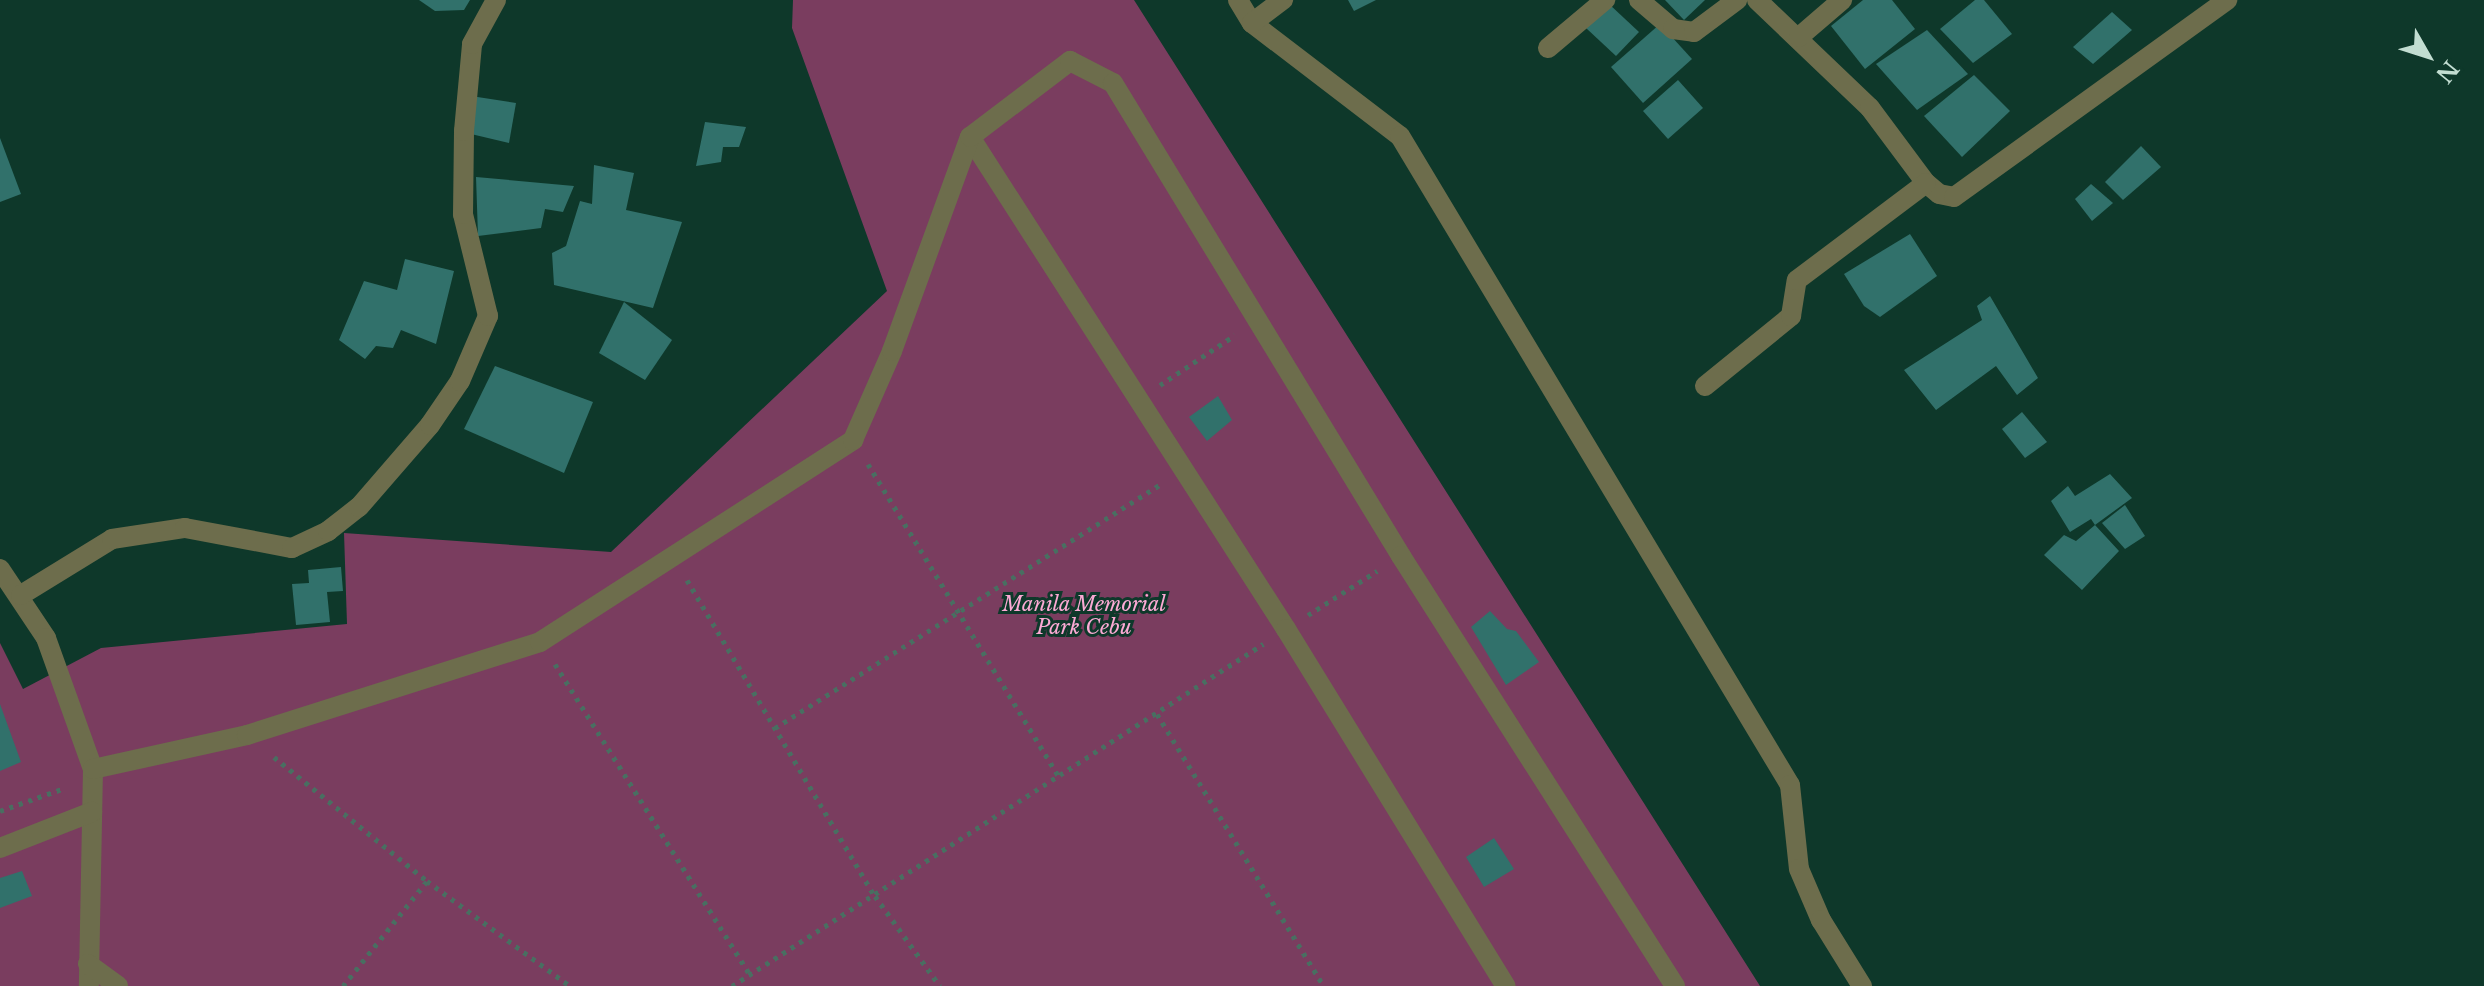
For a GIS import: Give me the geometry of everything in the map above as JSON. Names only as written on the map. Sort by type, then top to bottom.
[{"type":"street","points":[[21,595],[112,539],[185,528],[292,548],[328,531],[359,507],[430,425],[460,381],[488,316],[463,214],[472,44],[496,0]]},
{"type":"street","points":[[1238,0],[1252,23],[1400,136],[1790,785],[1799,869],[1821,920],[1862,986]]},
{"type":"street","points":[[1252,23],[1283,0]]},
{"type":"street","points":[[1548,48],[1605,0]]},
{"type":"street","points":[[1639,0],[1673,29],[1694,32],[1737,0]]},
{"type":"street","points":[[1757,0],[1799,37],[1899,141],[1926,183],[1939,194],[1954,197],[2227,0]]},
{"type":"street","points":[[1799,37],[1842,0]]},
{"type":"street","points":[[93,774],[247,735],[540,642],[675,560],[853,440],[892,351],[970,137],[1070,61],[1113,83],[1401,556],[1667,983]]},
{"type":"street","points":[[970,137],[1185,469],[1506,986]]},
{"type":"street","points":[[1705,386],[1791,316],[1797,280],[1926,183]]},
{"type":"street","points":[[0,569],[21,595],[46,638],[93,774],[89,986]]},
{"type":"street","points":[[0,848],[92,812]]},
{"type":"street","points":[[88,964],[118,986]]},
{"type":"path","points":[[1139,399],[1258,319]]},
{"type":"path","points":[[853,440],[1059,777]]},
{"type":"path","points":[[775,728],[1185,469]]},
{"type":"path","points":[[732,986],[1401,556]]},
{"type":"path","points":[[675,560],[875,896],[940,986]]},
{"type":"path","points":[[540,642],[750,975]]},
{"type":"path","points":[[1157,713],[1324,986]]},
{"type":"path","points":[[247,735],[427,881],[570,986]]},
{"type":"path","points":[[0,811],[93,774]]},
{"type":"path","points":[[343,986],[427,881]]},
{"type":"green space","name":"Manila Memorial Park Cebu","points":[[793,0],[1134,0],[1760,986],[0,986],[0,643],[23,689],[101,648],[347,624],[344,533],[611,552],[887,291],[792,28]]},
{"type":"building","points":[[419,0],[470,0],[464,10],[435,11]]},
{"type":"building","points":[[1348,0],[1376,0],[1354,11]]},
{"type":"building","points":[[1665,0],[1705,0],[1684,20]]},
{"type":"building","points":[[1863,0],[1892,0],[1915,29],[1865,69],[1831,26]]},
{"type":"building","points":[[1975,0],[1984,0],[2012,34],[1973,63],[1940,29]]},
{"type":"building","points":[[1609,4],[1639,32],[1616,56],[1586,28]]},
{"type":"building","points":[[2112,12],[2132,30],[2093,64],[2073,47]]},
{"type":"building","points":[[1660,24],[1692,59],[1643,103],[1611,67]]},
{"type":"building","points":[[1927,30],[1968,74],[1917,110],[1876,64]]},
{"type":"building","points":[[1974,75],[2010,111],[1962,157],[1924,116]]},
{"type":"building","points":[[1678,80],[1703,108],[1668,139],[1643,111]]},
{"type":"building","points":[[471,96],[516,103],[509,143],[471,134]]},
{"type":"building","points":[[705,122],[746,127],[739,147],[723,147],[721,162],[696,166]]},
{"type":"building","points":[[0,138],[21,194],[0,202]]},
{"type":"building","points":[[2141,146],[2161,167],[2123,200],[2105,182]]},
{"type":"building","points":[[594,165],[634,173],[626,210],[682,222],[653,308],[554,285],[552,253],[566,246],[580,201],[592,204]]},
{"type":"building","points":[[476,177],[574,186],[563,212],[545,209],[541,228],[478,236]]},
{"type":"building","points":[[2091,184],[2113,203],[2092,221],[2075,199]]},
{"type":"building","points":[[1910,234],[1937,276],[1880,317],[1864,306],[1844,274]]},
{"type":"building","points":[[405,259],[454,271],[436,344],[401,330],[393,348],[376,346],[365,359],[339,340],[364,281],[397,290]]},
{"type":"building","points":[[1990,296],[2038,378],[2017,395],[1996,366],[1936,410],[1904,370],[1982,320],[1977,306]]},
{"type":"building","points":[[624,302],[672,340],[645,380],[599,353]]},
{"type":"building","points":[[495,366],[593,402],[564,473],[464,429]]},
{"type":"building","points":[[1218,396],[1232,420],[1207,441],[1189,417]]},
{"type":"building","points":[[2022,412],[2047,442],[2025,458],[2002,429]]},
{"type":"building","points":[[2110,474],[2132,498],[2095,525],[2091,519],[2070,532],[2051,501],[2068,486],[2075,496]]},
{"type":"building","points":[[2125,505],[2145,536],[2125,549],[2102,523]]},
{"type":"building","points":[[2095,525],[2119,551],[2082,590],[2044,555],[2064,535],[2076,541]]},
{"type":"building","points":[[341,567],[343,591],[327,592],[330,622],[296,625],[292,584],[309,583],[308,570]]},
{"type":"building","points":[[1490,611],[1507,629],[1516,631],[1539,662],[1506,685],[1471,627]]},
{"type":"building","points":[[0,704],[21,762],[0,771]]},
{"type":"building","points":[[1494,838],[1514,869],[1484,887],[1466,857]]},
{"type":"building","points":[[22,871],[32,896],[0,908],[0,878]]}]
